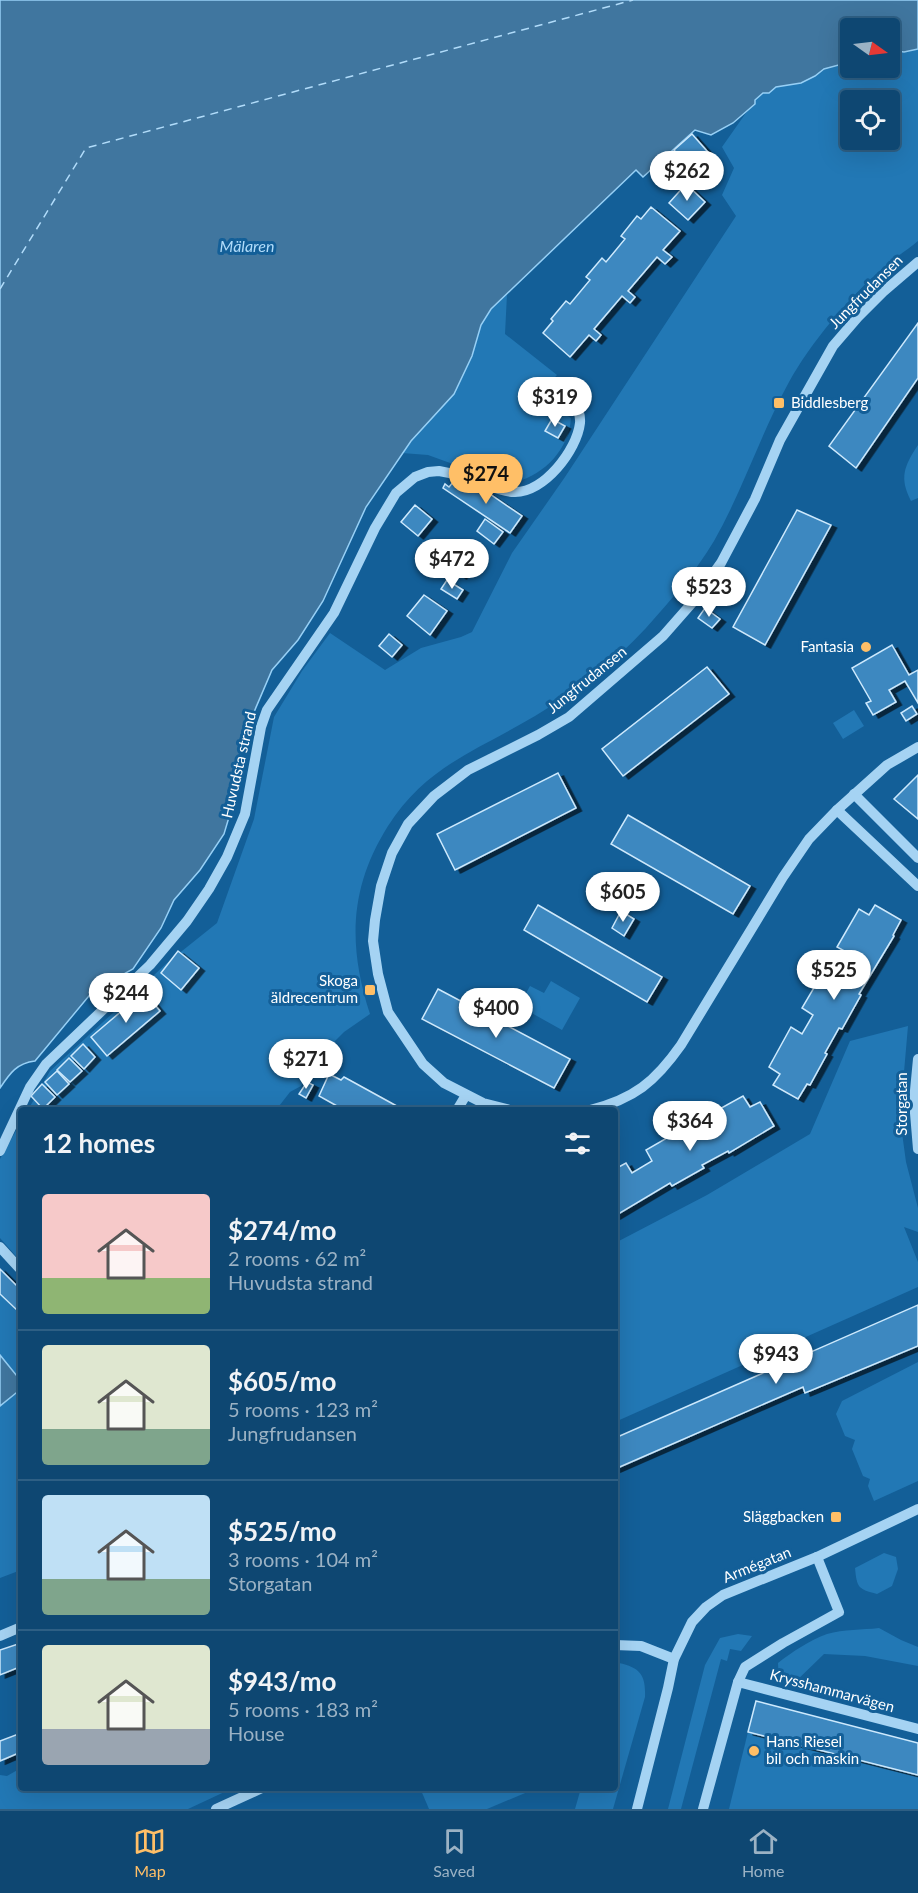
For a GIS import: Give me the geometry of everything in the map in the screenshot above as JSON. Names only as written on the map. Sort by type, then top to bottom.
[{"type":"street","name":"Jungfrudansen","points":[[498,1107],[483,1103],[444,1083],[423,1064],[388,1012],[378,974],[373,941],[381,886],[392,853],[408,824],[434,796],[468,770],[569,717],[663,636],[692,603],[721,563],[755,499],[780,440],[833,346],[875,301],[918,262]]},
{"type":"street","name":"Huvudsta strand","points":[[21,1107],[30,1087],[46,1064],[150,965],[187,921],[209,889],[227,857],[245,814],[261,727],[267,710],[334,613],[375,528],[396,493],[415,477],[439,471],[516,493],[540,484],[552,475],[570,451],[575,440],[580,424],[580,414],[571,392]]},
{"type":"street","points":[[601,1107],[634,1094],[666,1067],[783,877],[809,839],[887,765],[918,747]]},
{"type":"street","points":[[854,794],[918,858]]},
{"type":"street","points":[[837,810],[918,886]]},
{"type":"street","name":"Storgatan","points":[[918,1059],[914,1101],[918,1149]]},
{"type":"street","points":[[459,1107],[466,1095]]},
{"type":"street","name":"Huvudsta strand","points":[[0,1151],[18,1113]]},
{"type":"street","points":[[0,1247],[18,1267]]},
{"type":"street","name":"Armégatan","points":[[637,1809],[674,1659],[692,1622],[706,1607],[723,1595],[817,1557],[918,1509]]},
{"type":"street","name":"Krysshammarvägen","points":[[703,1809],[738,1682],[745,1667],[839,1612],[817,1557]]},
{"type":"street","points":[[0,1636],[18,1628]]},
{"type":"street","points":[[618,1645],[641,1646],[674,1659]]},
{"type":"street","name":"Krysshammarvägen","points":[[738,1682],[918,1729]]},
{"type":"street","points":[[216,1809],[255,1791]]},
{"type":"shaded area","points":[[918,49],[918,241],[886,265],[856,293],[808,352],[779,401],[734,502],[707,553],[646,628],[607,665],[565,697],[454,761],[436,774],[403,805],[388,826],[375,849],[366,872],[359,895],[356,918],[358,965],[370,1014],[344,1032],[325,1051],[301,1086],[290,1092],[278,1107],[30,1107],[50,1071],[167,963],[217,923],[254,819],[274,717],[302,671],[330,633],[385,670],[421,648],[472,632],[512,553],[565,477],[736,216],[722,195],[734,168],[722,147],[748,110],[755,104],[755,100],[763,93],[769,93],[776,87],[801,83],[824,70],[840,65],[840,78],[900,78],[900,51]]},
{"type":"shaded area","points":[[507,294],[505,334],[557,375],[547,389],[548,400],[571,418],[566,440],[560,450],[554,459],[537,473],[516,482],[516,469],[506,463],[490,463],[475,472],[428,455],[402,453],[429,419],[454,394],[472,356],[481,325],[491,309]]},
{"type":"shaded area","points":[[918,445],[918,498],[911,501],[904,479],[906,466]]},
{"type":"shaded area","points":[[854,710],[864,726],[843,739],[833,723]]},
{"type":"shaded area","points":[[551,981],[580,998],[562,1030],[519,1006],[530,986],[544,993]]},
{"type":"shaded area","points":[[908,1026],[900,1118],[906,1162],[918,1208],[918,1232],[904,1227],[918,1262],[918,1287],[618,1421],[618,1241],[707,1195],[810,1134],[850,1041]]},
{"type":"shaded area","points":[[18,1127],[18,1259],[0,1238],[0,1159]]},
{"type":"shaded area","points":[[0,1270],[18,1287],[18,1571],[0,1578]]},
{"type":"shaded area","points":[[918,1362],[918,1481],[874,1501],[868,1486],[870,1479],[863,1476],[852,1449],[855,1440],[845,1436],[836,1414],[842,1401]]},
{"type":"shaded area","points":[[884,1553],[896,1557],[898,1569],[892,1586],[877,1594],[862,1589],[858,1584],[855,1568]]},
{"type":"shaded area","points":[[879,1628],[918,1647],[918,1666],[865,1656],[824,1654],[791,1686],[779,1683],[778,1663],[808,1643],[833,1632]]},
{"type":"shaded area","points":[[738,1634],[752,1636],[741,1651],[730,1649],[727,1661],[721,1659],[681,1809],[668,1809],[705,1665],[720,1638]]},
{"type":"shaded area","points":[[618,1663],[630,1666],[642,1676],[645,1697],[613,1809],[575,1809],[580,1791],[618,1791]]},
{"type":"shaded area","points":[[748,1732],[918,1775],[918,1809],[729,1809]]},
{"type":"shaded area","points":[[18,1770],[18,1791],[227,1791],[188,1809],[0,1809],[0,1775],[7,1776]]},
{"type":"shaded area","points":[[421,1791],[530,1791],[487,1809],[429,1809]]},
{"type":"water","name":"Mälaren","points":[[0,0],[918,0],[918,49],[900,51],[900,18],[840,18],[840,65],[824,69],[801,83],[776,87],[769,93],[763,93],[755,100],[755,104],[733,123],[711,135],[695,130],[643,177],[636,170],[491,309],[481,325],[472,356],[454,394],[411,441],[366,507],[323,601],[298,640],[272,670],[242,740],[235,797],[224,834],[200,870],[174,900],[161,928],[133,969],[93,991],[35,1061],[23,1064],[14,1070],[0,1088]]},
{"type":"water","points":[[0,1355],[18,1377],[18,1391],[0,1406]]},
{"type":"building","points":[[692,134],[714,159],[695,175],[674,150]]},
{"type":"building","points":[[686,184],[705,202],[688,220],[669,203]]},
{"type":"building","points":[[651,207],[680,231],[663,250],[672,257],[665,264],[657,257],[628,291],[635,297],[630,303],[622,296],[594,329],[601,335],[596,341],[589,335],[570,357],[543,333],[566,301],[570,304],[590,280],[586,277],[602,258],[606,262],[625,239],[621,236],[637,216],[641,219]]},
{"type":"building","points":[[918,323],[918,378],[856,468],[829,446]]},
{"type":"building","points":[[552,419],[565,426],[558,438],[545,431]]},
{"type":"building","points":[[454,481],[484,490],[522,516],[510,533],[443,488],[445,484],[449,487]]},
{"type":"building","points":[[415,505],[432,519],[418,536],[401,522]]},
{"type":"building","points":[[797,510],[831,525],[765,645],[733,627]]},
{"type":"building","points":[[485,519],[503,532],[494,544],[477,531]]},
{"type":"building","points":[[463,555],[472,562],[461,576],[452,569]]},
{"type":"building","points":[[447,580],[463,590],[457,599],[441,589]]},
{"type":"building","points":[[424,595],[447,611],[430,635],[407,616]]},
{"type":"building","points":[[705,608],[720,619],[712,628],[698,618]]},
{"type":"building","points":[[389,634],[402,645],[392,657],[379,646]]},
{"type":"building","points":[[892,645],[909,675],[918,670],[918,703],[905,681],[889,690],[896,702],[873,715],[866,703],[871,701],[852,668]]},
{"type":"building","points":[[707,667],[729,694],[623,776],[602,749]]},
{"type":"building","points":[[912,706],[917,714],[906,721],[901,713]]},
{"type":"building","points":[[558,773],[576,808],[455,870],[437,834]]},
{"type":"building","points":[[918,775],[918,819],[894,799]]},
{"type":"building","points":[[628,815],[750,886],[733,914],[611,844]]},
{"type":"building","points":[[538,905],[662,977],[647,1002],[524,930]]},
{"type":"building","points":[[875,905],[901,920],[842,1029],[839,1028],[825,1053],[827,1054],[810,1085],[807,1084],[798,1099],[773,1085],[780,1074],[769,1067],[791,1027],[802,1034],[813,1015],[802,1008],[825,969],[837,976],[850,954],[837,947],[859,909],[869,915]]},
{"type":"building","points":[[621,911],[634,919],[624,936],[612,928]]},
{"type":"building","points":[[178,951],[199,968],[181,990],[161,973]]},
{"type":"building","points":[[438,989],[570,1059],[554,1088],[422,1019]]},
{"type":"building","points":[[144,992],[160,1011],[107,1056],[91,1037]]},
{"type":"building","points":[[83,1044],[95,1057],[84,1069],[71,1056]]},
{"type":"building","points":[[69,1058],[82,1071],[70,1082],[57,1070]]},
{"type":"building","points":[[57,1071],[69,1084],[57,1095],[45,1082]]},
{"type":"building","points":[[329,1074],[341,1080],[344,1077],[399,1107],[337,1107],[319,1096]]},
{"type":"building","points":[[307,1082],[313,1085],[306,1098],[299,1094]]},
{"type":"building","points":[[42,1084],[55,1097],[45,1107],[41,1107],[31,1096]]},
{"type":"building","points":[[743,1096],[750,1107],[760,1102],[774,1126],[729,1153],[728,1151],[702,1165],[704,1168],[672,1186],[670,1183],[618,1214],[618,1167],[626,1163],[632,1173],[652,1161],[646,1150],[684,1128],[690,1140],[711,1128],[705,1117]]},
{"type":"building","points":[[0,1269],[18,1287],[18,1311],[0,1294]]},
{"type":"building","points":[[918,1305],[918,1346],[805,1393],[803,1387],[618,1468],[618,1437]]},
{"type":"building","points":[[18,1644],[18,1671],[17,1668],[0,1675],[0,1650]]},
{"type":"building","points":[[756,1701],[918,1743],[918,1775],[748,1732]]},
{"type":"building","points":[[18,1734],[18,1753],[0,1761],[0,1741]]},
{"type":"ferry route","points":[[0,289],[86,148],[633,0]]},
{"type":"place","name":"Biddlesberg","points":[[779,403]]},
{"type":"place","name":"Fantasia","points":[[866,647]]},
{"type":"place","name":"Skoga äldrecentrum","points":[[370,990]]},
{"type":"place","name":"Släggbacken","points":[[836,1517]]},
{"type":"place","name":"Hans Riesel bil och maskin","points":[[754,1751]]}]
